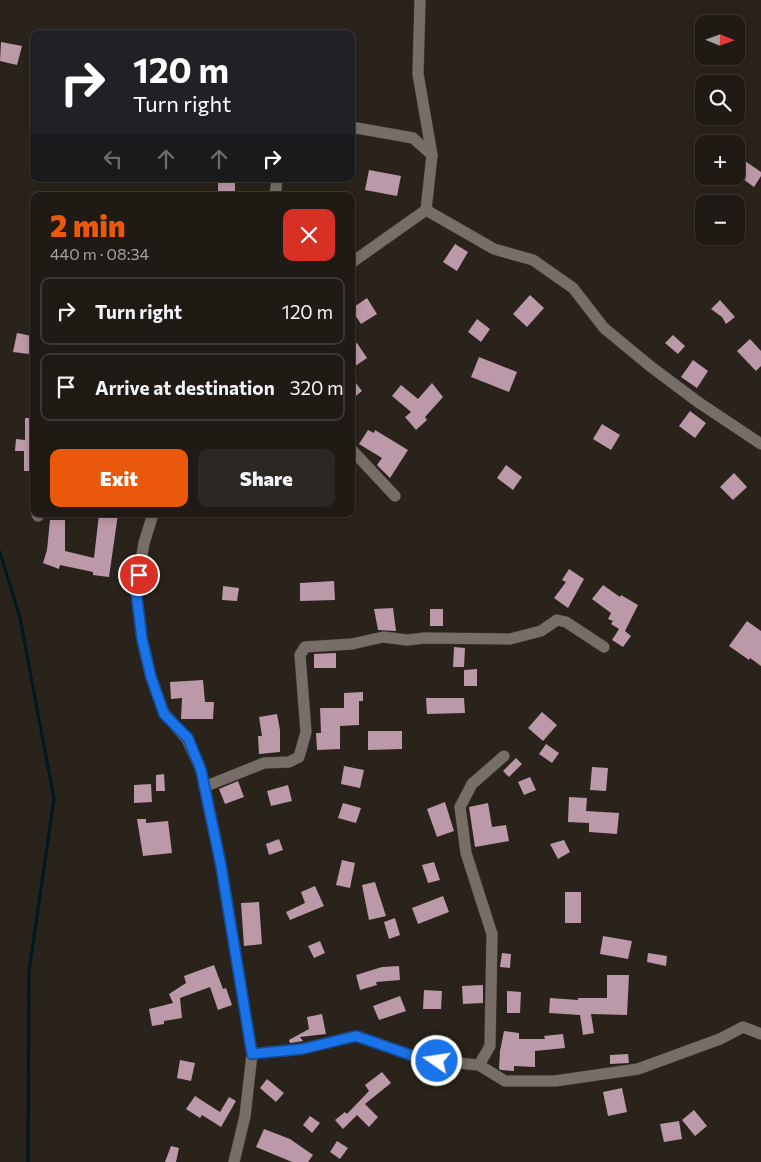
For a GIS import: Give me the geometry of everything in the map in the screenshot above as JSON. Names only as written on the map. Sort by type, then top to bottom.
[{"type":"street","points":[[355,260],[426,210],[432,155],[418,74],[420,0]]},
{"type":"street","points":[[355,129],[413,138],[432,155]]},
{"type":"street","points":[[426,210],[494,249],[533,260],[573,288],[604,328],[650,366],[698,402],[761,444]]},
{"type":"street","points":[[355,453],[395,496]]},
{"type":"street","points":[[152,517],[144,543],[136,591],[142,639],[151,677],[164,714],[188,738],[201,770],[221,866],[252,1054],[245,1116],[234,1162]]},
{"type":"street","points":[[204,787],[264,763],[289,762],[299,757],[306,732],[300,655],[305,647],[352,644],[382,637],[407,640],[425,638],[510,639],[541,631],[557,620],[566,622],[604,647]]},
{"type":"street","points":[[479,1065],[490,1046],[492,934],[466,854],[460,807],[472,784],[504,756]]},
{"type":"street","points":[[252,1054],[302,1049],[356,1036],[425,1060],[479,1065],[505,1082],[555,1081],[638,1069],[720,1038],[743,1027],[761,1034]]},
{"type":"building","points":[[1,42],[22,46],[17,65],[0,61]]},
{"type":"building","points":[[745,161],[761,172],[761,176],[754,187],[745,180]]},
{"type":"building","points":[[369,170],[401,176],[397,196],[365,190]]},
{"type":"building","points":[[218,182],[235,182],[235,192],[218,192]]},
{"type":"building","points":[[455,244],[468,252],[457,271],[443,262]]},
{"type":"building","points":[[530,295],[544,308],[527,327],[513,314]]},
{"type":"building","points":[[367,298],[377,314],[361,324],[355,315],[355,306]]},
{"type":"building","points":[[720,300],[735,317],[726,324],[722,317],[711,309]]},
{"type":"building","points":[[477,319],[490,329],[481,342],[468,332]]},
{"type":"building","points":[[17,333],[30,336],[29,354],[13,352]]},
{"type":"building","points":[[673,335],[685,346],[678,354],[665,343]]},
{"type":"building","points":[[750,339],[761,351],[761,366],[756,371],[737,351]]},
{"type":"building","points":[[357,343],[367,358],[355,366],[355,344]]},
{"type":"building","points":[[479,357],[517,372],[509,392],[471,377]]},
{"type":"building","points":[[693,360],[708,371],[697,388],[681,377]]},
{"type":"building","points":[[355,382],[362,391],[355,397]]},
{"type":"building","points":[[432,383],[443,397],[425,417],[427,420],[416,430],[405,417],[411,412],[392,396],[401,385],[418,399]]},
{"type":"building","points":[[690,411],[706,423],[695,438],[679,426]]},
{"type":"building","points":[[25,418],[30,418],[30,471],[24,471],[24,451],[15,451],[16,439],[25,440]]},
{"type":"building","points":[[602,424],[620,435],[611,450],[593,439]]},
{"type":"building","points":[[368,430],[374,433],[375,430],[408,450],[390,478],[377,465],[382,458],[359,444]]},
{"type":"building","points":[[506,465],[522,477],[513,490],[497,478]]},
{"type":"building","points":[[734,473],[747,487],[733,500],[720,487]]},
{"type":"building","points":[[99,517],[118,517],[109,577],[93,575],[93,572],[60,565],[59,569],[43,563],[47,550],[50,520],[65,520],[65,551],[94,558]]},
{"type":"building","points":[[569,569],[584,579],[568,608],[554,598],[566,582],[562,580]]},
{"type":"building","points":[[334,581],[335,600],[300,601],[300,583]]},
{"type":"building","points":[[603,585],[620,597],[621,595],[638,605],[625,631],[631,636],[623,647],[612,640],[619,629],[611,624],[613,621],[608,619],[611,613],[592,599]]},
{"type":"building","points":[[223,586],[239,588],[237,601],[222,600]]},
{"type":"building","points":[[393,608],[396,631],[378,630],[374,609]]},
{"type":"building","points":[[430,609],[443,609],[443,626],[430,626]]},
{"type":"building","points":[[747,621],[761,631],[761,666],[729,646]]},
{"type":"building","points":[[454,647],[465,648],[464,667],[453,667]]},
{"type":"building","points":[[336,653],[336,668],[314,668],[314,654]]},
{"type":"building","points":[[477,669],[477,686],[464,686],[464,670]]},
{"type":"building","points":[[203,680],[205,702],[214,702],[213,719],[181,719],[182,698],[171,699],[170,682]]},
{"type":"building","points":[[363,692],[363,701],[359,701],[359,725],[340,726],[340,749],[317,750],[316,733],[321,733],[320,708],[344,708],[344,693]]},
{"type":"building","points":[[426,698],[464,698],[465,713],[427,714]]},
{"type":"building","points":[[542,712],[557,725],[543,741],[528,728]]},
{"type":"building","points":[[277,714],[280,730],[280,752],[259,754],[258,736],[262,736],[259,717]]},
{"type":"building","points":[[368,731],[402,731],[402,749],[368,750]]},
{"type":"building","points":[[546,744],[559,753],[552,763],[539,754]]},
{"type":"building","points":[[516,758],[522,764],[509,777],[503,771]]},
{"type":"building","points":[[344,766],[364,770],[360,788],[341,784]]},
{"type":"building","points":[[592,767],[608,768],[606,791],[590,790]]},
{"type":"building","points":[[164,774],[165,791],[156,791],[156,775]]},
{"type":"building","points":[[530,777],[536,790],[524,795],[518,782]]},
{"type":"building","points":[[238,781],[244,797],[225,804],[219,789]]},
{"type":"building","points":[[151,784],[152,802],[134,803],[134,785]]},
{"type":"building","points":[[288,785],[292,801],[271,806],[267,791]]},
{"type":"building","points":[[569,797],[587,798],[586,811],[619,813],[617,834],[589,832],[589,823],[568,822]]},
{"type":"building","points":[[445,802],[454,831],[437,837],[427,809]]},
{"type":"building","points":[[343,803],[361,808],[356,823],[338,818]]},
{"type":"building","points":[[488,803],[492,827],[506,825],[509,841],[475,847],[469,807]]},
{"type":"building","points":[[137,819],[146,819],[146,823],[168,821],[172,853],[143,856]]},
{"type":"building","points":[[279,839],[283,850],[269,855],[266,844]]},
{"type":"building","points":[[564,840],[570,852],[558,859],[550,844]]},
{"type":"building","points":[[342,860],[355,863],[350,888],[336,885]]},
{"type":"building","points":[[434,862],[440,880],[428,883],[422,865]]},
{"type":"building","points":[[375,882],[386,916],[369,920],[362,885]]},
{"type":"building","points":[[315,886],[324,906],[290,920],[286,912],[305,903],[301,892]]},
{"type":"building","points":[[565,892],[581,892],[581,923],[565,923]]},
{"type":"building","points":[[443,896],[449,912],[418,924],[412,908]]},
{"type":"building","points":[[259,902],[262,944],[244,946],[241,903]]},
{"type":"building","points":[[395,918],[400,935],[389,939],[384,922]]},
{"type":"building","points":[[603,936],[632,941],[628,959],[600,954]]},
{"type":"building","points":[[320,941],[325,953],[314,958],[308,946]]},
{"type":"building","points":[[502,953],[511,954],[510,968],[500,967]]},
{"type":"building","points":[[648,953],[667,956],[666,966],[647,962]]},
{"type":"building","points":[[214,965],[223,989],[226,988],[232,1005],[218,1010],[210,987],[180,998],[182,1018],[164,1021],[164,1024],[152,1026],[149,1009],[173,1003],[169,994],[186,983],[184,976]]},
{"type":"building","points":[[399,966],[400,980],[376,982],[377,985],[360,990],[356,975],[382,967]]},
{"type":"building","points":[[607,975],[629,975],[627,1015],[591,1014],[594,1033],[583,1035],[580,1015],[549,1013],[550,998],[578,1000],[578,998],[607,998]]},
{"type":"building","points":[[483,985],[483,1003],[463,1004],[462,986]]},
{"type":"building","points":[[424,990],[442,991],[441,1009],[423,1009]]},
{"type":"building","points":[[507,991],[521,992],[520,1013],[507,1013]]},
{"type":"building","points":[[400,996],[406,1011],[379,1020],[373,1006]]},
{"type":"building","points":[[322,1014],[326,1034],[300,1037],[303,1041],[290,1043],[289,1040],[309,1029],[307,1017]]},
{"type":"building","points":[[504,1031],[519,1033],[519,1039],[545,1039],[544,1036],[563,1034],[565,1048],[535,1051],[535,1067],[514,1066],[514,1071],[501,1070],[499,1069],[500,1051]]},
{"type":"building","points":[[628,1054],[629,1063],[610,1064],[610,1055]]},
{"type":"building","points":[[180,1060],[195,1063],[191,1081],[177,1078]]},
{"type":"building","points":[[382,1072],[391,1083],[365,1104],[378,1117],[369,1127],[357,1115],[343,1129],[335,1120],[345,1112],[347,1114],[369,1091],[365,1085]]},
{"type":"building","points":[[267,1079],[284,1093],[276,1102],[260,1088]]},
{"type":"building","points":[[622,1088],[627,1112],[608,1116],[603,1092]]},
{"type":"building","points":[[195,1096],[220,1112],[229,1097],[236,1101],[221,1127],[202,1115],[200,1118],[186,1109]]},
{"type":"building","points":[[694,1110],[707,1126],[695,1136],[682,1120]]},
{"type":"building","points":[[310,1116],[320,1123],[312,1133],[303,1125]]},
{"type":"building","points":[[679,1121],[682,1139],[664,1142],[660,1124]]},
{"type":"building","points":[[264,1129],[290,1139],[313,1155],[308,1162],[292,1162],[256,1147]]},
{"type":"building","points":[[337,1141],[348,1148],[340,1159],[330,1152]]},
{"type":"building","points":[[171,1146],[179,1148],[176,1162],[165,1162]]},
{"type":"waterway","points":[[0,552],[20,618],[54,799],[29,971],[28,1162]]},
{"type":"route","points":[[139,575],[136,591],[142,639],[151,677],[164,714],[188,738],[201,770],[221,866],[252,1054],[302,1049],[356,1036],[398,1049],[425,1060],[437,1061]]}]
